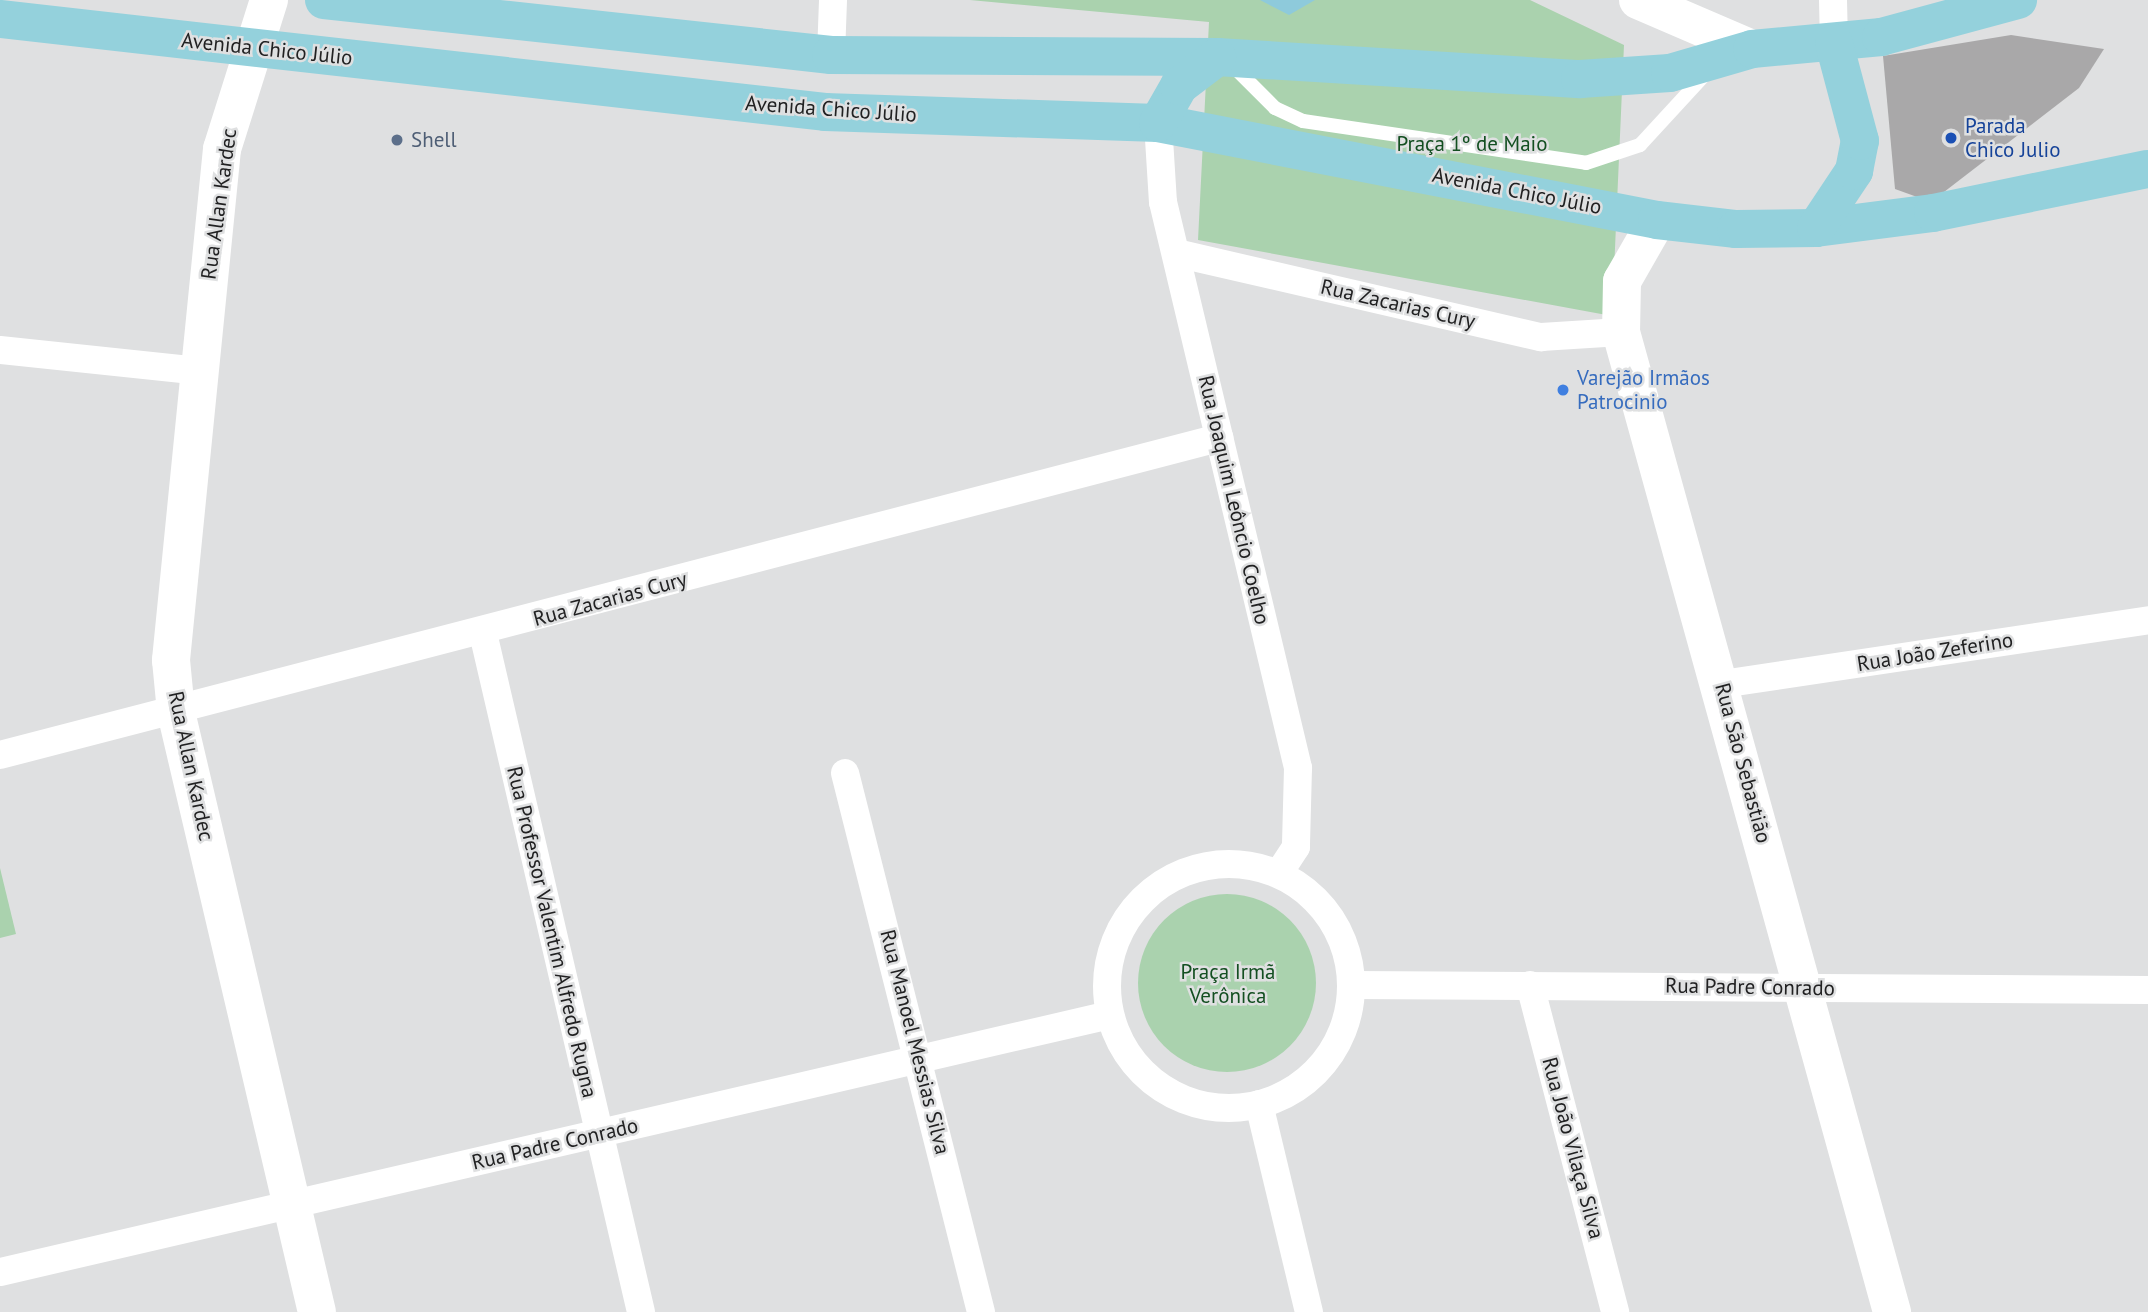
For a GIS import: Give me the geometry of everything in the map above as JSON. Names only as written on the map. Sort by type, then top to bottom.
[{"type":"main road","points":[[324,0],[831,55],[1222,57],[1580,79],[1670,73],[1735,55],[1834,43],[2018,0]]},
{"type":"main road","name":"Avenida Chico Júlio","points":[[0,19],[825,113],[1158,123],[1657,220],[1816,228],[1933,213],[2148,169]]},
{"type":"main road","points":[[484,74],[514,64],[565,62],[579,51],[580,28]]},
{"type":"main road","points":[[1816,228],[1854,171],[1860,142],[1834,43]]},
{"type":"main road","points":[[1158,123],[1179,86],[1222,57]]},
{"type":"street","name":"Rua Allan Kardec","points":[[270,0],[222,149],[173,603],[176,712],[317,1312]]},
{"type":"street","points":[[831,55],[833,0]]},
{"type":"street","points":[[1638,0],[1735,55]]},
{"type":"street","points":[[1833,0],[1834,43]]},
{"type":"street","name":"Rua Joaquim Leôncio Coelho","points":[[1158,123],[1156,159],[1176,253],[1298,768],[1296,847],[1279,873]]},
{"type":"street","name":"Rua São Sebastião","points":[[1657,220],[1622,281],[1621,332],[1722,684],[1892,1312]]},
{"type":"street","name":"Rua Zacarias Cury","points":[[1176,253],[1541,337],[1621,332]]},
{"type":"street","points":[[0,350],[199,371]]},
{"type":"street","name":"Rua Zacarias Cury","points":[[0,755],[483,633],[1219,438]]},
{"type":"street","name":"Rua João Zeferino","points":[[1722,684],[2148,620]]},
{"type":"street","name":"Rua Professor Valentim Alfredo Rugna","points":[[483,633],[641,1312]]},
{"type":"street","name":"Rua Manoel Messias Silva","points":[[845,773],[922,1060],[981,1312]]},
{"type":"street","points":[[1209,865],[1279,873],[1330,915],[1348,954],[1352,985],[1345,1027],[1314,1075],[1259,1104],[1234,1110],[1192,1104],[1156,1084],[1126,1053],[1110,1015],[1108,973],[1116,940],[1138,904],[1169,879],[1209,865]]},
{"type":"street","name":"Rua Padre Conrado","points":[[1352,985],[2148,990]]},
{"type":"street","name":"Rua João Vilaça Silva","points":[[1530,985],[1615,1312]]},
{"type":"street","name":"Rua Padre Conrado","points":[[0,1272],[291,1202],[598,1135],[1110,1015]]},
{"type":"street","points":[[1259,1104],[1309,1312]]},
{"type":"lane","points":[[1222,57],[1253,90],[1303,121],[1586,163],[1640,145],[1735,55]]},
{"type":"green space","name":"Praça 1º de Maio","points":[[970,0],[1530,0],[1624,45],[1612,316],[1198,240],[1209,22]]},
{"type":"green space","points":[[0,868],[16,934],[0,938]]},
{"type":"green space","name":"Praça Irmã Verônica","points":[[1227,894],[1261,901],[1290,920],[1309,949],[1316,983],[1309,1017],[1290,1046],[1261,1065],[1227,1072],[1193,1065],[1164,1046],[1145,1017],[1138,983],[1145,949],[1164,920],[1193,901]]},
{"type":"water","points":[[1260,0],[1315,0],[1289,15]]},
{"type":"building","name":"Parada Chico Julio","points":[[2011,35],[2104,49],[2079,88],[1931,202],[1895,189],[1883,56]]},
{"type":"place","name":"Parada Chico Julio","points":[[1951,138]]},
{"type":"place","name":"Shell","points":[[397,140]]},
{"type":"place","name":"Varejão Irmãos Patrocinio","points":[[1563,390]]}]
